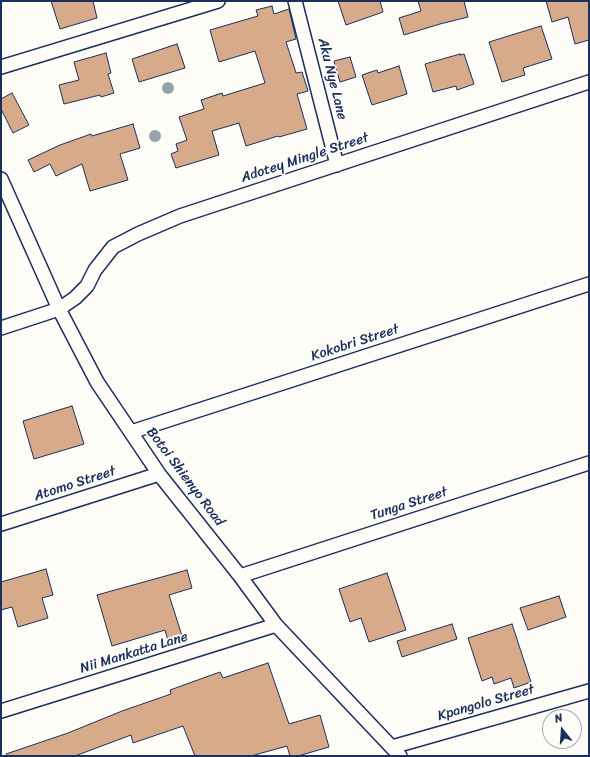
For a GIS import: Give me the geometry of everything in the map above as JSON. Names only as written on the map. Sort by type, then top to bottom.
[{"type":"street","points":[[1,67],[218,1]]},
{"type":"street","name":"Aku Nye Lane","points":[[295,1],[337,165]]},
{"type":"street","name":"Adotey Mingle Street","points":[[1,328],[59,309],[75,298],[86,286],[95,270],[113,247],[138,234],[180,216],[589,82]]},
{"type":"street","name":"Botoi Shienyo Road","points":[[1,179],[59,309],[97,382],[159,474],[240,576],[276,625],[396,751]]},
{"type":"street","name":"Kokobri Street","points":[[131,432],[589,284]]},
{"type":"street","name":"Tunga Street","points":[[240,576],[589,463]]},
{"type":"street","name":"Atomo Street","points":[[1,524],[159,474]]},
{"type":"street","name":"Nii Mankatta Lane","points":[[1,711],[276,625]]},
{"type":"street","name":"Kpangolo Street","points":[[396,751],[589,691]]},
{"type":"building","points":[[51,1],[93,1],[97,18],[60,29]]},
{"type":"building","points":[[338,1],[380,1],[383,12],[346,25]]},
{"type":"building","points":[[418,1],[464,1],[468,17],[404,35],[399,18],[421,11]]},
{"type":"building","points":[[546,1],[589,1],[589,40],[575,44],[568,17],[552,22]]},
{"type":"building","points":[[272,6],[274,14],[289,9],[296,39],[286,42],[296,73],[302,72],[308,91],[297,94],[307,129],[246,146],[239,123],[212,131],[219,155],[176,168],[171,154],[178,151],[176,144],[187,140],[179,117],[204,109],[201,100],[222,93],[223,96],[265,83],[255,51],[219,62],[210,30],[258,16],[256,10]]},
{"type":"building","points":[[541,26],[552,59],[523,68],[525,75],[502,82],[489,42]]},
{"type":"building","points":[[177,44],[185,68],[139,82],[132,59]]},
{"type":"building","points":[[106,53],[111,73],[108,74],[114,93],[64,104],[59,85],[79,80],[74,62]]},
{"type":"building","points":[[464,54],[474,84],[457,90],[456,86],[433,92],[425,64]]},
{"type":"building","points":[[350,57],[356,77],[340,82],[334,61]]},
{"type":"building","points":[[399,66],[407,94],[372,105],[362,75],[377,70],[378,73]]},
{"type":"building","points":[[12,93],[29,125],[13,133],[1,109],[1,99]]},
{"type":"building","points":[[133,124],[140,148],[120,154],[128,180],[90,191],[82,164],[56,176],[50,164],[34,172],[28,160],[60,145],[91,134],[92,136]]},
{"type":"building","points":[[72,406],[84,444],[34,459],[23,421]]},
{"type":"building","points":[[46,569],[53,595],[42,598],[48,618],[18,627],[12,607],[1,610],[1,582]]},
{"type":"building","points":[[187,570],[192,588],[169,595],[183,639],[169,644],[165,630],[112,646],[97,595]]},
{"type":"building","points":[[387,573],[406,630],[369,642],[361,618],[350,622],[339,589]]},
{"type":"building","points":[[559,596],[566,617],[528,630],[520,608]]},
{"type":"building","points":[[452,624],[457,639],[402,657],[397,641]]},
{"type":"building","points":[[512,624],[531,682],[514,688],[511,678],[494,684],[492,677],[482,681],[468,638]]},
{"type":"building","points":[[268,663],[289,724],[320,715],[329,747],[298,756],[290,756],[287,746],[251,756],[195,756],[183,726],[133,743],[131,735],[75,756],[7,756],[6,754],[68,733],[122,711],[171,694],[170,690],[220,672],[223,678]]}]
